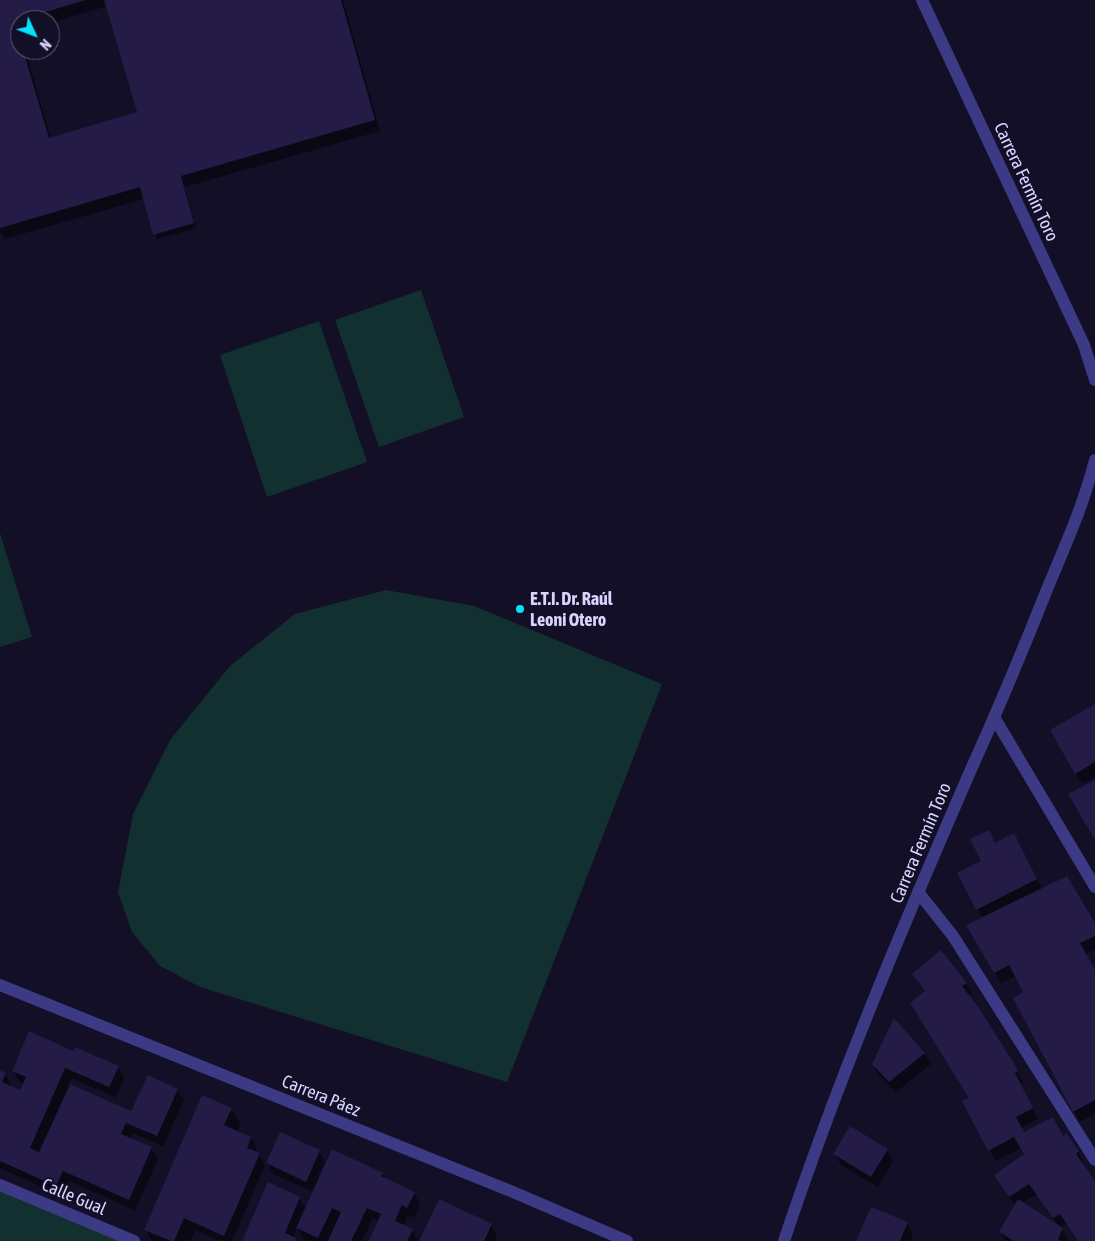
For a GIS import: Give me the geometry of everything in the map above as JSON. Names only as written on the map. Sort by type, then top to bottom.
[{"type":"street","name":"Carrera Fermín Toro","points":[[922,0],[1084,345],[1095,380]]},
{"type":"street","name":"Carrera Fermín Toro","points":[[784,1241],[806,1174],[857,1039],[1077,517],[1095,460]]},
{"type":"street","points":[[994,717],[1095,887]]},
{"type":"street","points":[[918,892],[953,936],[1095,1160]]},
{"type":"street","name":"Carrera Páez","points":[[0,985],[513,1192],[627,1241]]},
{"type":"street","name":"Calle Gual","points":[[0,1185],[134,1241]]},
{"type":"green space","points":[[421,290],[464,417],[379,447],[335,320]]},
{"type":"green space","points":[[319,321],[367,462],[267,497],[220,355]]},
{"type":"green space","points":[[0,533],[32,637],[0,647]]},
{"type":"green space","points":[[386,590],[474,606],[662,684],[507,1082],[200,987],[160,966],[132,932],[118,892],[133,814],[170,740],[230,666],[295,614]]},
{"type":"green space","points":[[0,1185],[134,1241],[0,1241]]},
{"type":"building","points":[[0,0],[86,0],[52,10],[10,10],[10,60],[26,60],[49,138],[137,112],[104,0],[341,0],[375,120],[181,176],[194,223],[153,235],[140,187],[0,228]]},
{"type":"building","points":[[1095,704],[1095,762],[1075,774],[1050,730]]},
{"type":"building","points":[[1095,780],[1095,840],[1068,794]]},
{"type":"building","points":[[989,830],[995,843],[1014,833],[1037,879],[976,910],[957,873],[981,861],[970,839]]},
{"type":"building","points":[[1067,876],[1095,923],[1095,936],[1080,943],[1095,970],[1095,1100],[1073,1112],[1013,998],[1023,992],[1009,965],[994,973],[966,925]]},
{"type":"building","points":[[941,950],[967,983],[962,986],[979,1008],[1018,1070],[1015,1073],[1033,1108],[1016,1117],[1024,1132],[1053,1117],[1063,1136],[1067,1134],[1079,1151],[1076,1154],[1095,1181],[1095,1241],[1078,1241],[1060,1214],[1053,1218],[1029,1184],[1009,1197],[994,1175],[1024,1154],[1014,1137],[988,1151],[962,1101],[969,1098],[910,1003],[925,991],[912,974]]},
{"type":"building","points":[[894,1018],[925,1053],[889,1082],[872,1064]]},
{"type":"building","points":[[29,1031],[73,1051],[75,1047],[119,1066],[109,1087],[65,1068],[30,1148],[39,1152],[70,1084],[131,1111],[148,1075],[178,1089],[157,1136],[126,1123],[121,1134],[152,1147],[129,1200],[63,1171],[56,1186],[0,1161],[0,1070],[6,1073],[2,1082],[20,1090],[26,1077],[12,1071]]},
{"type":"building","points":[[202,1095],[232,1108],[224,1125],[251,1137],[247,1148],[260,1153],[224,1236],[184,1218],[174,1241],[171,1241],[144,1230]]},
{"type":"building","points":[[850,1126],[888,1149],[871,1177],[833,1154]]},
{"type":"building","points":[[280,1132],[320,1150],[306,1182],[266,1163]]},
{"type":"building","points":[[332,1149],[383,1173],[381,1176],[415,1192],[407,1208],[402,1205],[395,1221],[413,1229],[407,1241],[369,1241],[381,1214],[367,1208],[351,1241],[328,1241],[341,1212],[332,1208],[318,1238],[296,1228]]},
{"type":"building","points":[[268,1182],[300,1197],[285,1233],[296,1238],[295,1241],[242,1241]]},
{"type":"building","points":[[439,1199],[492,1224],[484,1241],[419,1241]]},
{"type":"building","points":[[1018,1199],[1063,1228],[1058,1239],[1062,1241],[1014,1241],[999,1232]]},
{"type":"building","points":[[871,1207],[908,1222],[900,1241],[856,1241]]},
{"type":"place","name":"E.T.I. Dr. Raúl Leoni Otero","points":[[520,609]]}]
